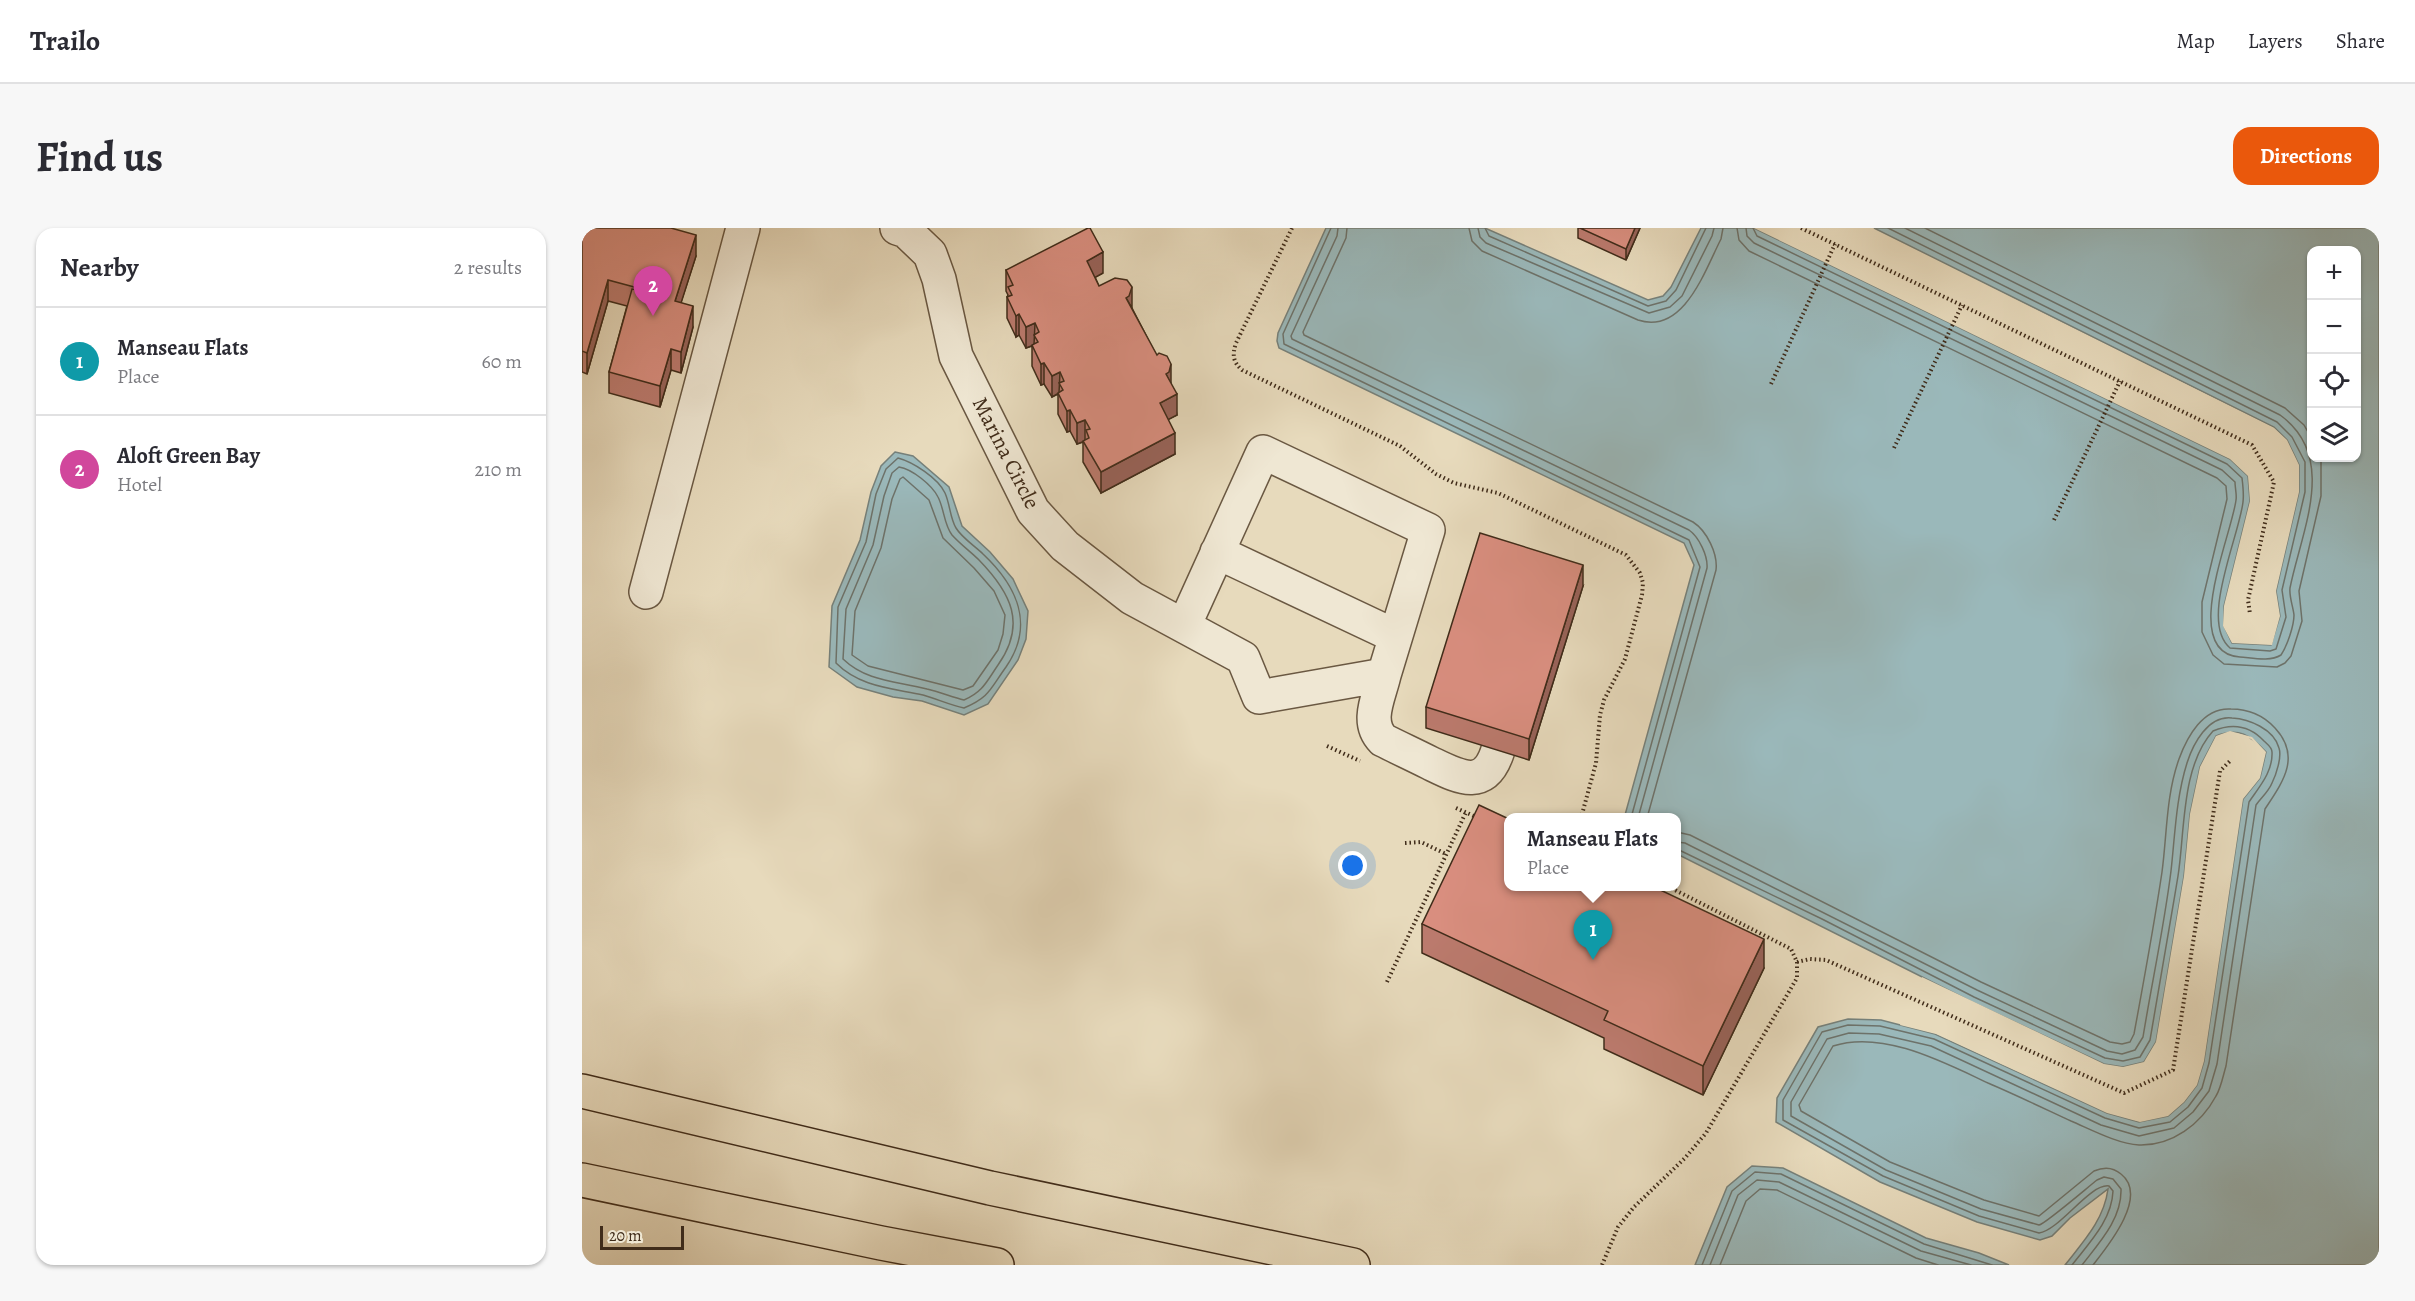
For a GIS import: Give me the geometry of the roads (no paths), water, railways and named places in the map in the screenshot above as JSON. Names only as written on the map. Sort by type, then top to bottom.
[{"type":"highway","points":[[582,1091],[990,1188],[1353,1265]]},
{"type":"highway","points":[[582,1180],[997,1265]]},
{"type":"lane","points":[[646,592],[743,228]]},
{"type":"lane","name":"Marina Circle","points":[[897,228],[906,231],[930,254],[939,279],[956,356],[1033,511],[1065,546],[1132,598],[1243,658],[1259,697],[1384,675]]},
{"type":"lane","points":[[1184,626],[1263,452],[1428,530],[1384,675],[1373,719],[1374,731],[1383,740],[1461,778],[1477,777],[1488,771],[1498,750]]},
{"type":"lane","points":[[1217,552],[1395,636]]},
{"type":"water","points":[[1326,228],[1485,228],[1648,300],[1663,296],[1671,287],[1701,228],[1754,228],[2230,459],[2248,476],[2250,501],[2224,606],[2224,626],[2232,643],[2271,645],[2280,616],[2276,591],[2299,492],[2299,465],[2287,440],[2274,427],[1874,228],[2379,228],[2379,1265],[2065,1265],[2097,1221],[2108,1189],[2070,1218],[2052,1236],[2040,1240],[1977,1222],[1880,1182],[1776,1122],[1777,1098],[1818,1027],[1848,1019],[1881,1020],[1935,1034],[2107,1113],[2139,1122],[2168,1116],[2184,1102],[2197,1085],[2204,1061],[2243,799],[2260,778],[2266,752],[2255,741],[2244,734],[2231,732],[2216,736],[2200,767],[2190,814],[2184,876],[2156,1042],[2144,1062],[2123,1067],[2104,1064],[1972,1002],[1681,856],[1681,813],[1626,813],[1694,565],[1684,543],[1279,348],[1278,333]]},
{"type":"water","points":[[895,452],[913,456],[949,487],[962,526],[990,552],[1013,579],[1028,611],[1026,639],[1018,660],[988,704],[964,715],[922,701],[893,697],[857,687],[829,667],[832,606],[860,540],[871,492],[881,466]]},
{"type":"water","points":[[1752,1166],[1783,1168],[1926,1238],[1979,1253],[2009,1265],[1695,1265],[1727,1187]]},
{"type":"place","name":"Aloft Green Bay","points":[[653,316]]},
{"type":"place","name":"Manseau Flats","points":[[1593,960]]}]
